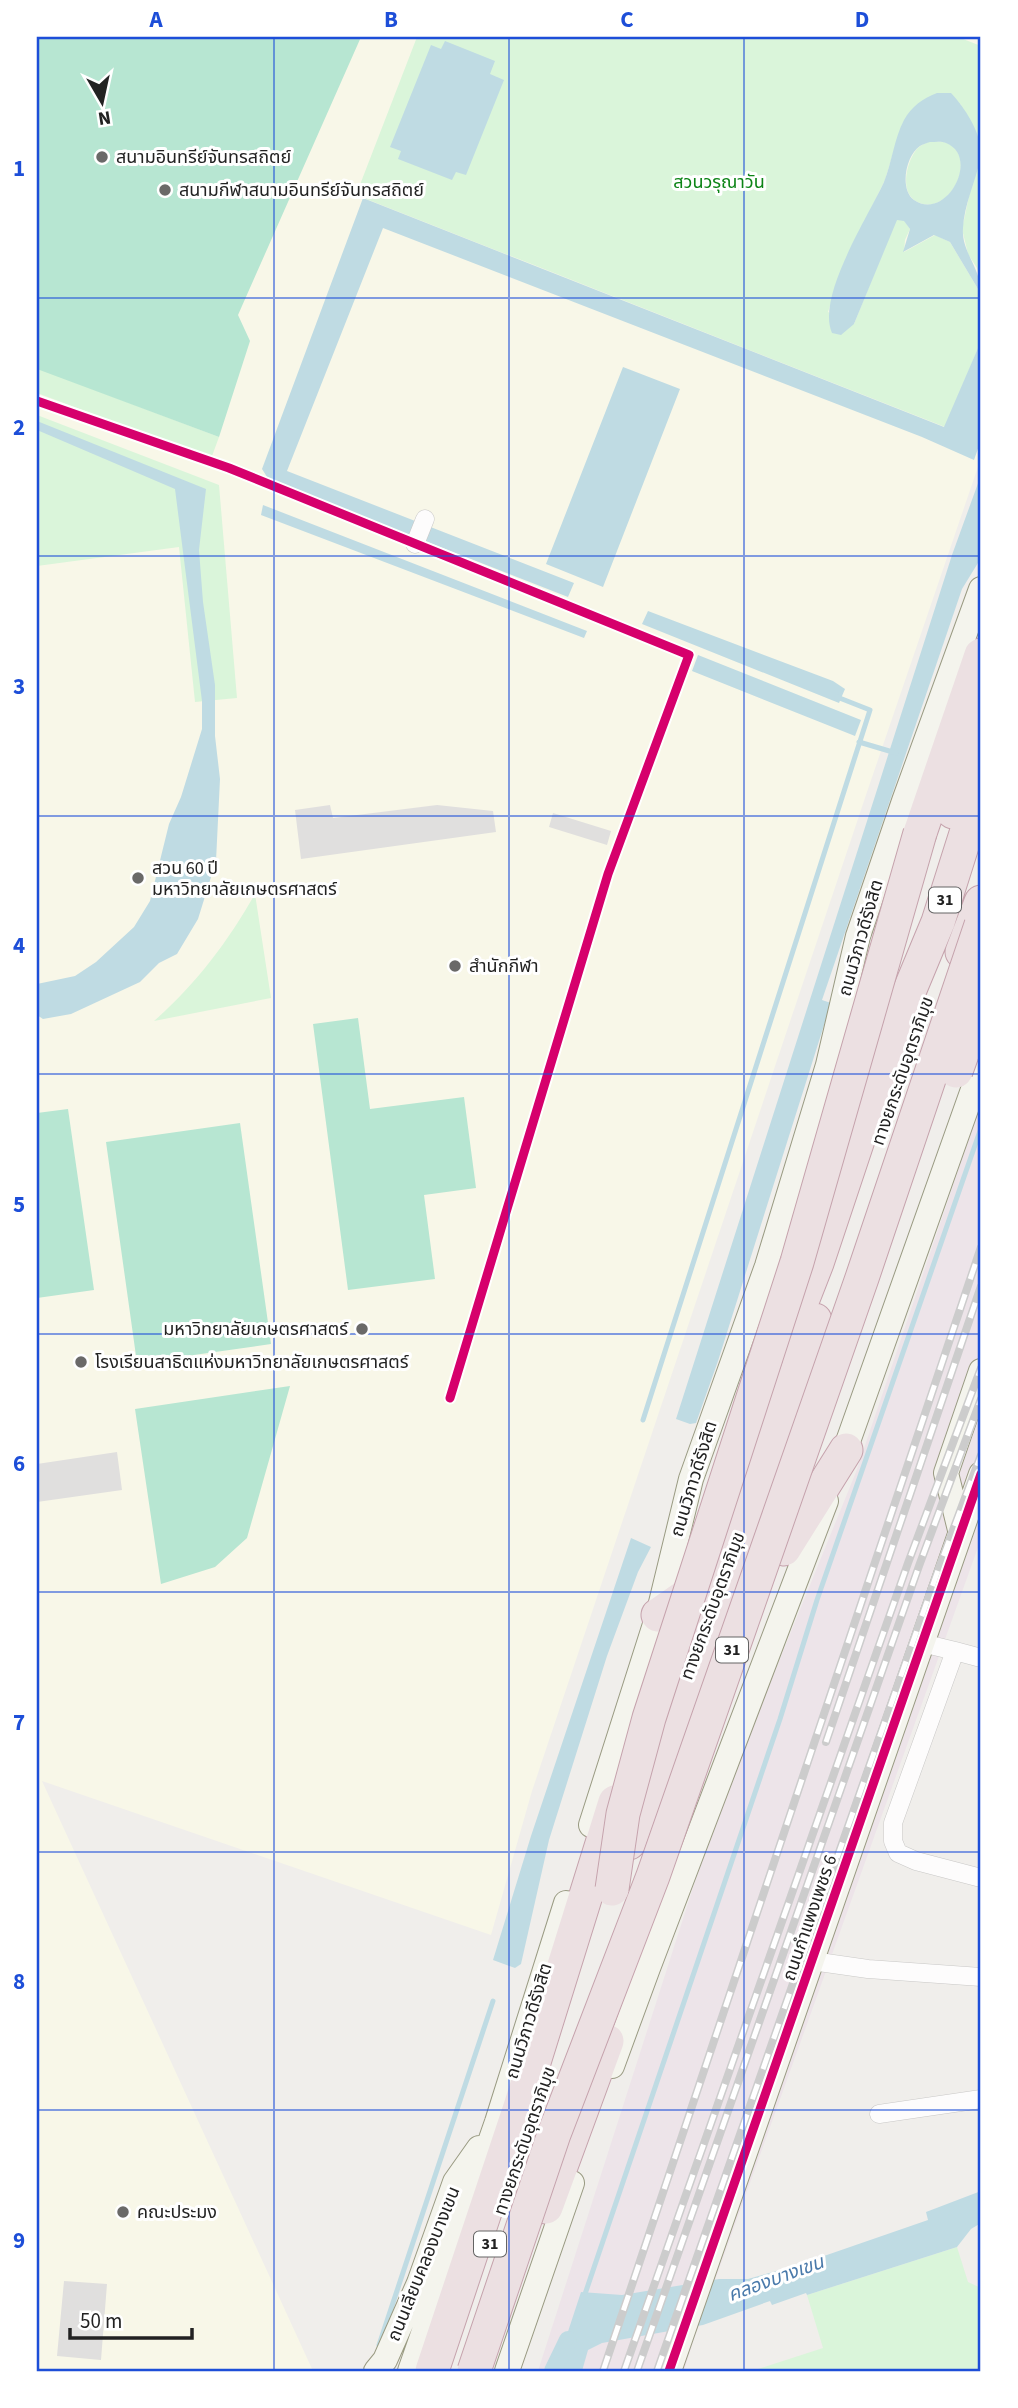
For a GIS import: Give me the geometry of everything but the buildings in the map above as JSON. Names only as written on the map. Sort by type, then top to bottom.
[{"type":"highway","points":[[612,1889],[623,1814],[649,1718],[797,1262],[920,833],[981,655]]},
{"type":"highway","points":[[901,1011],[921,913],[981,717]]},
{"type":"highway","name":"ถนนวิภาวดีรังสิต","points":[[432,2371],[520,2107],[634,1741],[688,1594],[817,1263],[901,1011],[938,922],[981,786]]},
{"type":"highway","name":"ทางยกระดับอุตราภิมุข","points":[[447,2371],[612,1889],[838,1255],[981,841]]},
{"type":"highway","name":"31","points":[[501,2370],[783,1549],[939,1009],[981,902]]},
{"type":"highway","name":"ทางยกระดับอุตราภิมุข","points":[[474,2371],[554,2134],[653,1876],[862,1278],[981,925]]},
{"type":"highway","points":[[653,1876],[703,1761],[981,1001]]},
{"type":"highway","points":[[783,1549],[845,1450]]},
{"type":"highway","points":[[658,1615],[688,1594]]},
{"type":"main road","name":"ถนนวิภาวดีรังสิต","points":[[410,2371],[497,2122],[658,1615],[691,1479],[767,1266],[828,1065],[858,936],[981,589]]},
{"type":"main road","name":"31","points":[[501,2370],[648,1968],[845,1450],[981,1067]]},
{"type":"main road","points":[[960,1530],[946,1473],[981,1371]]},
{"type":"main road","name":"ถนนกำแพงเพชร 6","points":[[672,2361],[960,1530],[979,1490]]},
{"type":"main road","name":"ถนนเลียบคลองบางเขน","points":[[376,2371],[386,2360],[419,2283],[455,2182],[497,2122]]},
{"type":"street","points":[[416,541],[425,519]]},
{"type":"street","points":[[922,1643],[981,1658]]},
{"type":"street","points":[[955,1651],[892,1823],[893,1841],[898,1853],[916,1861],[981,1878]]},
{"type":"street","points":[[812,1961],[868,1969],[981,1977]]},
{"type":"street","points":[[879,2114],[981,2099]]},
{"type":"shaded area","name":"มหาวิทยาลัยเกษตรศาสตร์","points":[[37,37],[981,37],[981,458],[532,1791],[491,1935],[42,1781],[313,2371],[37,2371]]},
{"type":"shaded area","points":[[330,805],[333,818],[437,805],[493,811],[496,832],[301,859],[295,810]]},
{"type":"shaded area","points":[[553,813],[611,831],[607,845],[549,827]]},
{"type":"shaded area","points":[[981,1103],[981,1539],[684,2371],[538,2371],[716,1816],[856,1472]]},
{"type":"shaded area","points":[[117,1452],[122,1490],[37,1502],[37,1464]]},
{"type":"shaded area","points":[[64,2281],[107,2284],[101,2360],[57,2356]]},
{"type":"green space","name":"สนามกีฬาสนามอินทรีย์จันทรสถิตย์","points":[[37,37],[361,37],[238,315],[250,341],[219,437],[37,369]]},
{"type":"green space","name":"สวนวรุณาวัน","points":[[417,37],[958,37],[981,46],[981,281],[968,254],[962,229],[971,187],[961,104],[894,150],[885,180],[844,263],[828,312],[854,324],[896,220],[904,220],[910,229],[904,252],[935,235],[950,242],[981,294],[981,341],[945,427],[356,195]]},
{"type":"green space","points":[[930,141],[945,142],[957,151],[961,161],[960,173],[947,196],[926,204],[914,200],[910,195],[906,175],[916,150]]},
{"type":"green space","points":[[37,368],[219,437],[212,456],[37,393]]},
{"type":"green space","points":[[37,415],[219,485],[237,698],[195,702],[179,547],[37,566]]},
{"type":"green space","points":[[255,894],[271,998],[154,1021],[210,962]]},
{"type":"green space","points":[[358,1018],[370,1109],[464,1097],[476,1188],[424,1195],[435,1279],[348,1290],[313,1024]]},
{"type":"green space","points":[[68,1109],[94,1290],[37,1298],[37,1113]]},
{"type":"green space","points":[[240,1123],[271,1344],[137,1363],[106,1142]]},
{"type":"green space","points":[[290,1386],[247,1538],[215,1567],[161,1584],[135,1409]]},
{"type":"green space","points":[[957,2247],[968,2282],[981,2288],[981,2371],[752,2371],[823,2348],[807,2295]]},
{"type":"water","points":[[445,41],[495,61],[490,74],[504,80],[466,175],[456,172],[452,180],[398,159],[401,151],[390,147],[431,45],[441,49]]},
{"type":"water","points":[[937,93],[951,93],[968,115],[980,142],[980,160],[965,211],[963,237],[978,276],[981,294],[950,242],[934,235],[903,252],[910,229],[904,221],[897,220],[854,324],[841,335],[832,333],[829,318],[837,279],[884,182],[904,120],[922,100]],"holes":[[[930,142],[944,142],[956,150],[960,173],[947,195],[937,202],[926,204],[909,195],[906,172],[915,150]]]},
{"type":"water","points":[[363,198],[944,427],[981,341],[981,440],[974,460],[922,437],[383,228],[287,471],[574,583],[568,597],[269,480],[262,469]]},
{"type":"water","points":[[623,367],[680,389],[603,587],[546,564]]},
{"type":"water","points":[[37,421],[206,489],[199,550],[203,602],[215,685],[215,736],[220,779],[216,861],[198,919],[177,954],[159,963],[140,982],[71,1014],[43,1019],[37,1015],[37,984],[75,976],[96,962],[134,927],[150,901],[169,824],[181,797],[202,729],[202,701],[175,489],[37,430]]},
{"type":"water","points":[[981,475],[981,558],[962,589],[822,1000],[831,1003],[718,1361],[696,1423],[690,1424],[676,1419],[952,555]]},
{"type":"water","points":[[263,505],[587,631],[584,638],[261,515]]},
{"type":"water","points":[[648,611],[833,681],[845,689],[839,703],[642,624]]},
{"type":"water","points":[[698,655],[861,720],[855,736],[692,671]]},
{"type":"water","points":[[631,1538],[651,1547],[638,1572],[607,1656],[549,1840],[521,1964],[515,1968],[493,1960],[531,1836]]},
{"type":"water","points":[[981,2191],[981,2223],[971,2229],[957,2247],[807,2295],[806,2293],[772,2305],[770,2301],[703,2325],[602,2343],[588,2350],[582,2371],[555,2371],[581,2292],[622,2295],[719,2279],[748,2279],[798,2265],[928,2220],[926,2212]]},
{"type":"waterway","points":[[643,1420],[870,710],[837,697]]},
{"type":"waterway","points":[[859,742],[896,753]]},
{"type":"waterway","points":[[584,2297],[780,1719],[817,1600],[981,1128]]},
{"type":"waterway","points":[[379,2345],[493,2001]]},
{"type":"waterway","name":"คลองบางเขน","points":[[553,2371],[568,2340]]},
{"type":"railway","points":[[603,2371],[981,1247]]},
{"type":"railway","points":[[826,1742],[981,1286]]},
{"type":"railway","points":[[624,2371],[908,1563],[981,1368]]},
{"type":"railway","points":[[637,2371],[919,1566],[981,1399]]},
{"type":"railway","points":[[657,2371],[937,1573],[981,1455]]},
{"type":"cycle path","points":[[37,401],[229,468],[689,655],[608,874],[450,1398]]},
{"type":"cycle path","points":[[669,2371],[981,1474]]},
{"type":"place","name":"สนามอินทรีย์จันทรสถิตย์","points":[[102,157]]},
{"type":"place","name":"สนามกีฬาสนามอินทรีย์จันทรสถิตย์","points":[[165,190]]},
{"type":"place","name":"สวน 60 ปี มหาวิทยาลัยเกษตรศาสตร์","points":[[138,878]]},
{"type":"place","name":"สำนักกีฬา","points":[[455,966]]},
{"type":"place","name":"มหาวิทยาลัยเกษตรศาสตร์","points":[[362,1329]]},
{"type":"place","name":"โรงเรียนสาธิตแห่งมหาวิทยาลัยเกษตรศาสตร์","points":[[81,1362]]},
{"type":"place","name":"คณะประมง","points":[[123,2212]]}]
